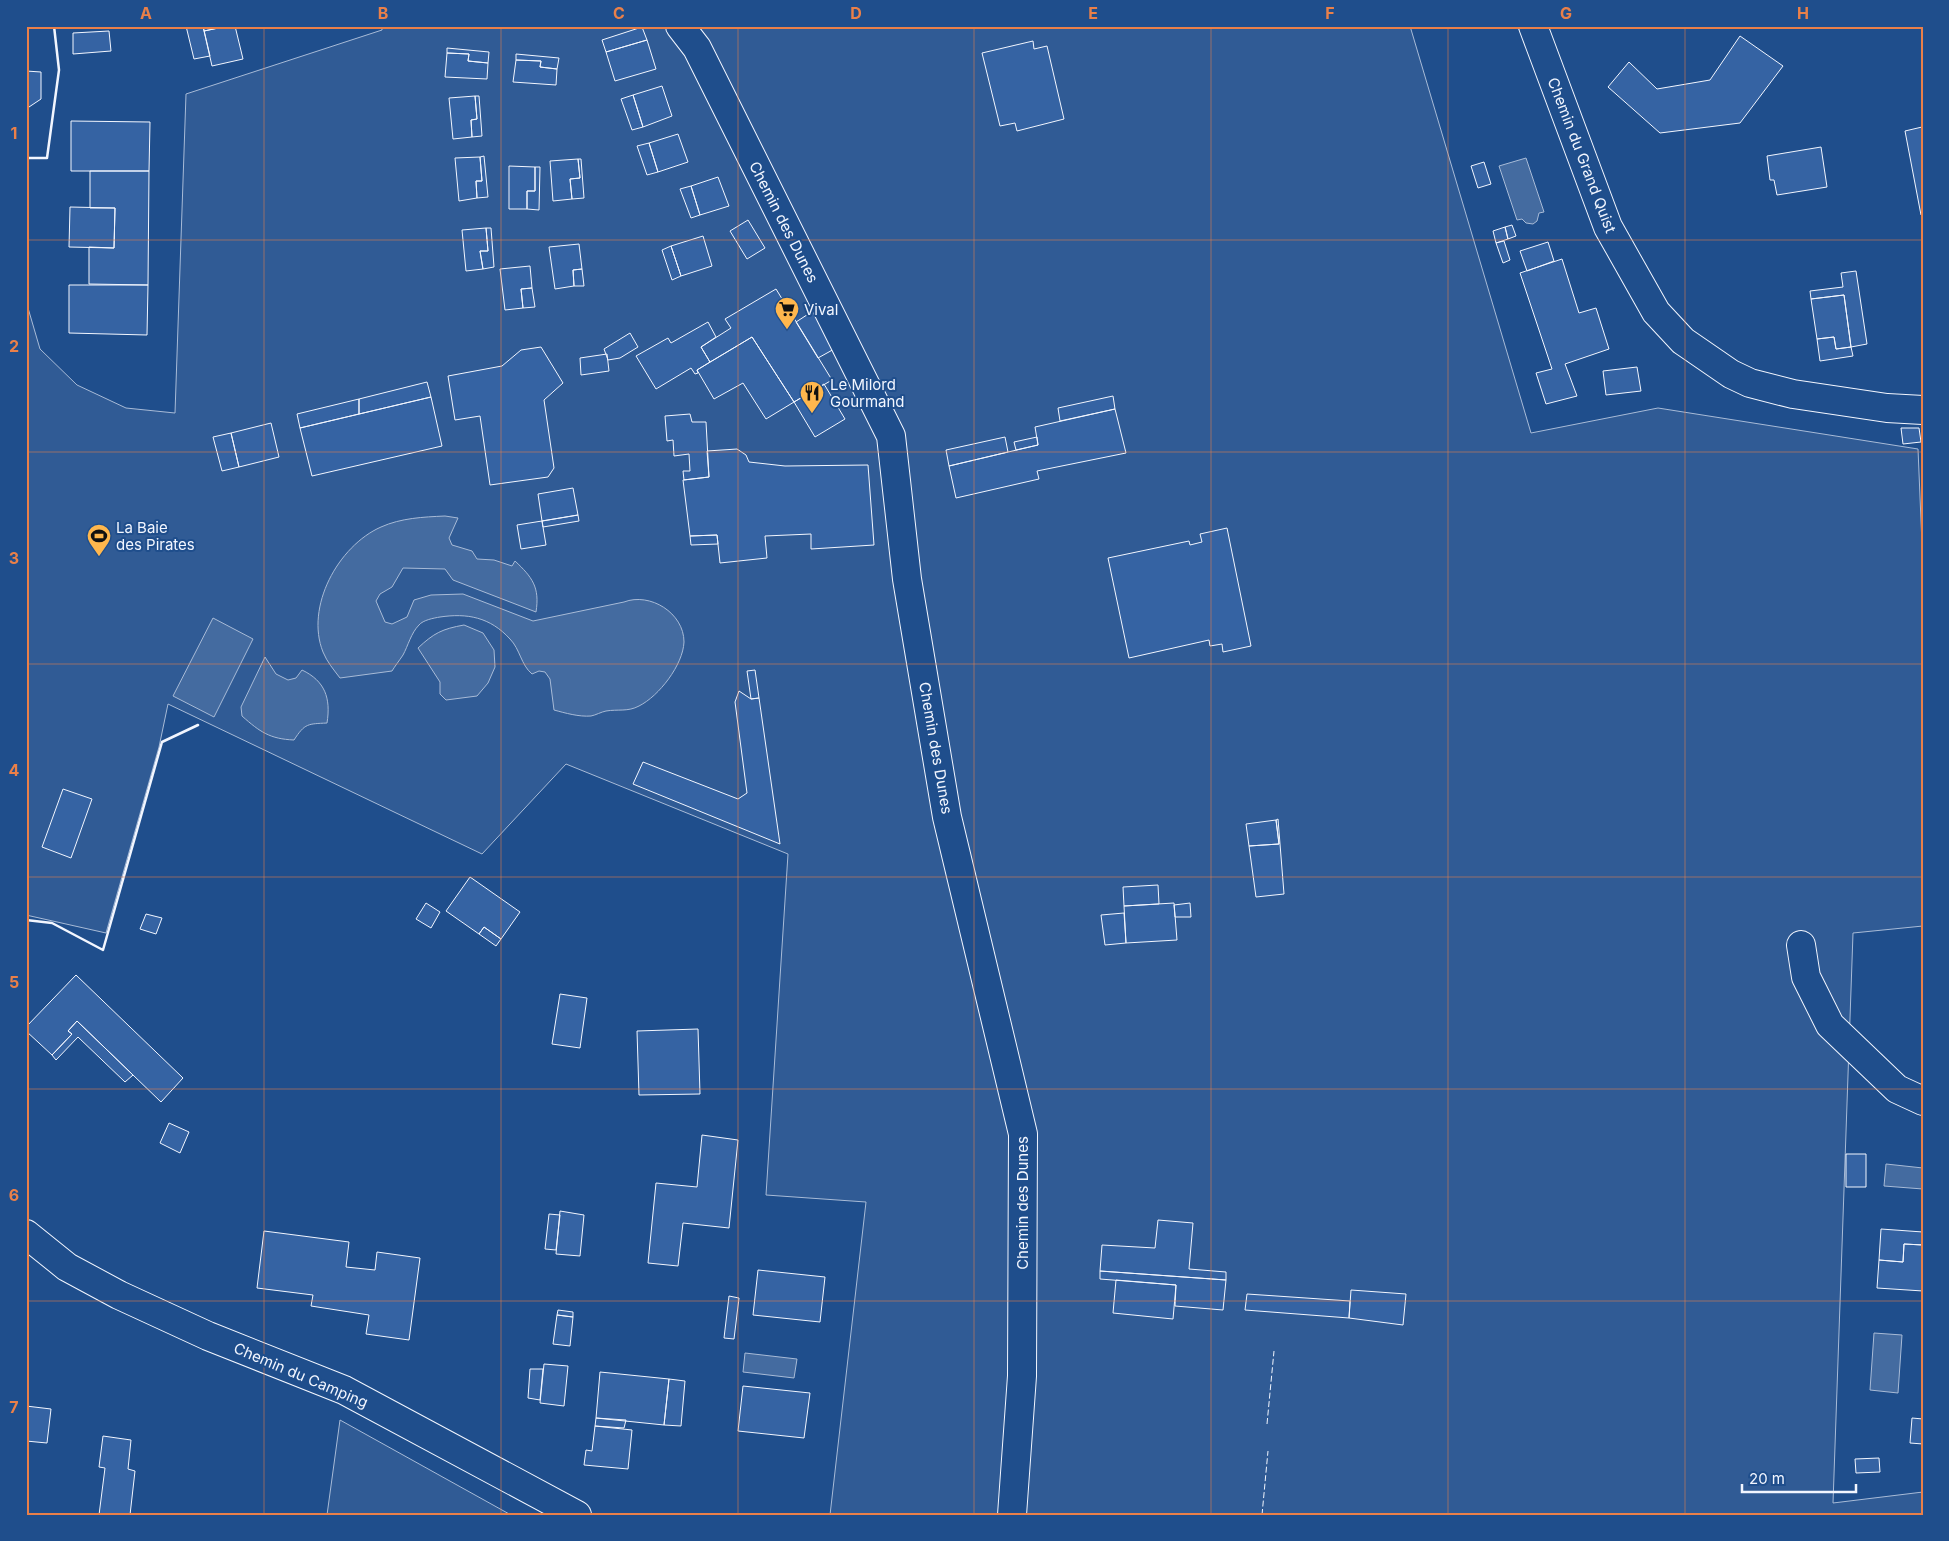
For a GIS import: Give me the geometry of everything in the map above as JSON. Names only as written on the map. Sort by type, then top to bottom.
[{"type":"street","name":"Chemin des Dunes","points":[[680,26],[697,48],[891,436],[907,579],[947,817],[1023,1134],[1022,1376],[1012,1515]]},
{"type":"street","name":"Chemin du Grand Quist","points":[[1533,26],[1608,228],[1656,312],[1683,341],[1731,374],[1750,383],[1794,394],[1887,408],[1923,410]]},
{"type":"street","points":[[1801,945],[1806,976],[1830,1025],[1897,1089],[1923,1101]]},
{"type":"street","name":"Chemin du Camping","points":[[26,1234],[67,1267],[119,1295],[208,1336],[344,1390],[577,1515]]},
{"type":"shaded area","points":[[382,26],[1410,26],[1531,433],[1658,408],[1918,449],[1923,568],[1923,926],[1853,933],[1833,1503],[1923,1492],[1923,1515],[830,1515],[866,1202],[766,1195],[788,854],[566,764],[482,854],[168,704],[159,747],[106,933],[26,915],[26,287],[28,308],[40,349],[77,385],[126,408],[175,413],[186,94],[382,30]]},
{"type":"shaded area","points":[[1526,158],[1544,212],[1539,213],[1537,221],[1533,224],[1526,223],[1522,219],[1517,220],[1499,166]]},
{"type":"shaded area","points":[[445,516],[458,518],[449,538],[452,545],[472,551],[477,559],[494,560],[512,566],[515,561],[521,567],[536,589],[536,612],[453,580],[445,569],[403,568],[392,587],[380,594],[376,601],[385,622],[392,624],[407,617],[414,600],[431,595],[463,594],[533,621],[634,600],[644,600],[664,607],[678,622],[682,632],[683,651],[669,679],[647,701],[631,709],[606,711],[593,716],[554,710],[550,679],[545,672],[539,671],[532,674],[525,666],[516,647],[502,632],[486,621],[469,616],[435,618],[421,623],[416,628],[403,655],[392,671],[340,678],[323,652],[318,616],[329,580],[339,563],[351,548],[365,536],[381,527],[404,520]]},
{"type":"shaded area","points":[[213,618],[253,639],[214,717],[173,696]]},
{"type":"shaded area","points":[[464,625],[483,633],[494,650],[495,667],[488,683],[477,696],[446,700],[440,694],[440,682],[418,648],[439,632]]},
{"type":"shaded area","points":[[265,657],[276,674],[288,680],[296,678],[302,670],[316,679],[325,691],[327,698],[327,723],[304,727],[294,740],[266,734],[242,716],[241,707]]},
{"type":"shaded area","points":[[1886,1164],[1923,1168],[1923,1189],[1884,1186]]},
{"type":"shaded area","points":[[1874,1333],[1902,1335],[1898,1393],[1870,1390]]},
{"type":"shaded area","points":[[745,1353],[797,1359],[794,1378],[743,1372]]},
{"type":"shaded area","points":[[340,1420],[511,1515],[327,1515]]},
{"type":"building","points":[[186,26],[203,26],[210,56],[194,59]]},
{"type":"building","points":[[203,26],[228,26],[204,31]]},
{"type":"building","points":[[235,26],[243,59],[212,66],[204,31]]},
{"type":"building","points":[[642,27],[647,40],[606,52],[602,40]]},
{"type":"building","points":[[109,31],[111,51],[73,54],[73,33]]},
{"type":"building","points":[[1740,36],[1783,66],[1740,123],[1660,133],[1608,87],[1629,62],[1657,89],[1710,80]]},
{"type":"building","points":[[647,40],[656,69],[615,81],[606,52]]},
{"type":"building","points":[[1033,41],[1034,49],[1047,46],[1064,119],[1017,131],[1015,123],[1000,126],[982,53]]},
{"type":"building","points":[[447,48],[489,52],[488,63],[468,61],[469,54],[447,53]]},
{"type":"building","points":[[447,53],[469,54],[468,61],[488,63],[487,79],[445,77]]},
{"type":"building","points":[[516,54],[559,58],[557,69],[540,67],[541,61],[516,60]]},
{"type":"building","points":[[516,60],[541,61],[540,67],[557,69],[556,85],[513,82]]},
{"type":"building","points":[[26,71],[41,72],[41,99],[26,109]]},
{"type":"building","points":[[662,86],[672,116],[643,127],[633,95]]},
{"type":"building","points":[[633,95],[643,127],[632,130],[621,99]]},
{"type":"building","points":[[475,96],[479,96],[482,136],[472,137],[471,120],[477,119]]},
{"type":"building","points":[[475,96],[477,119],[471,120],[472,137],[453,139],[449,98]]},
{"type":"building","points":[[71,121],[150,122],[149,171],[71,171]]},
{"type":"building","points":[[1922,127],[1923,215],[1921,215],[1905,131]]},
{"type":"building","points":[[678,134],[688,162],[658,172],[649,143]]},
{"type":"building","points":[[649,143],[658,172],[647,175],[637,146]]},
{"type":"building","points":[[1821,147],[1827,187],[1777,195],[1774,180],[1770,180],[1767,156]]},
{"type":"building","points":[[484,156],[488,197],[477,198],[476,181],[482,181],[480,157]]},
{"type":"building","points":[[480,157],[482,181],[476,181],[477,198],[459,201],[455,158]]},
{"type":"building","points":[[578,159],[581,159],[584,198],[572,199],[570,179],[580,178]]},
{"type":"building","points":[[578,159],[580,178],[570,179],[572,199],[553,201],[550,161]]},
{"type":"building","points":[[1484,162],[1491,184],[1478,188],[1471,166]]},
{"type":"building","points":[[509,166],[535,167],[535,191],[527,191],[527,209],[509,209]]},
{"type":"building","points":[[535,167],[540,167],[539,210],[527,209],[527,191],[535,191]]},
{"type":"building","points":[[90,171],[149,171],[148,285],[89,284],[89,247],[114,248],[115,208],[90,208]]},
{"type":"building","points":[[718,177],[729,206],[700,215],[691,186]]},
{"type":"building","points":[[691,186],[700,215],[691,218],[680,189]]},
{"type":"building","points":[[70,207],[115,208],[114,248],[69,247]]},
{"type":"building","points":[[748,220],[765,248],[747,259],[730,231]]},
{"type":"building","points":[[1512,225],[1516,236],[1508,239],[1505,227]]},
{"type":"building","points":[[1505,227],[1508,239],[1496,243],[1493,231]]},
{"type":"building","points":[[486,228],[488,251],[480,251],[483,269],[466,271],[462,230]]},
{"type":"building","points":[[486,228],[491,228],[494,267],[483,269],[480,251],[488,251]]},
{"type":"building","points":[[703,236],[712,266],[681,276],[671,246]]},
{"type":"building","points":[[1504,241],[1510,260],[1503,263],[1496,243]]},
{"type":"building","points":[[1548,242],[1554,261],[1527,271],[1520,251]]},
{"type":"building","points":[[579,244],[582,269],[573,270],[574,286],[555,289],[549,247]]},
{"type":"building","points":[[671,246],[681,276],[672,280],[662,250]]},
{"type":"building","points":[[1562,259],[1579,313],[1596,308],[1609,349],[1565,364],[1577,396],[1546,404],[1536,373],[1552,369],[1520,273]]},
{"type":"building","points":[[530,266],[532,288],[521,289],[523,308],[505,310],[500,269]]},
{"type":"building","points":[[582,269],[584,286],[574,286],[573,270]]},
{"type":"building","points":[[1856,271],[1867,344],[1851,347],[1844,295],[1811,299],[1810,291],[1843,287],[1841,273]]},
{"type":"building","points":[[69,285],[148,285],[147,335],[69,333]]},
{"type":"building","points":[[532,288],[535,307],[523,308],[521,289]]},
{"type":"building","points":[[776,289],[832,380],[794,402],[752,337],[710,362],[701,347],[731,328],[725,319]]},
{"type":"building","points":[[1844,295],[1851,347],[1836,349],[1834,337],[1817,339],[1811,299]]},
{"type":"building","points":[[813,311],[836,348],[818,358],[796,322]]},
{"type":"building","points":[[708,322],[716,337],[701,347],[710,362],[697,370],[698,373],[695,374],[691,368],[656,389],[636,356],[668,338],[671,343]]},
{"type":"building","points":[[630,333],[638,347],[620,358],[608,360],[604,349]]},
{"type":"building","points":[[752,337],[794,402],[766,419],[743,383],[714,399],[697,370]]},
{"type":"building","points":[[1834,337],[1836,349],[1851,347],[1853,356],[1820,361],[1817,339]]},
{"type":"building","points":[[541,347],[563,383],[544,400],[554,468],[548,477],[490,485],[480,416],[455,420],[448,376],[502,366],[521,350]]},
{"type":"building","points":[[607,354],[609,371],[581,375],[580,358]]},
{"type":"building","points":[[1637,367],[1641,391],[1606,395],[1603,371]]},
{"type":"building","points":[[427,382],[431,397],[359,414],[359,399]]},
{"type":"building","points":[[824,384],[845,419],[815,437],[794,402]]},
{"type":"building","points":[[1113,396],[1115,409],[1060,421],[1058,408]]},
{"type":"building","points":[[431,397],[442,446],[312,476],[300,428]]},
{"type":"building","points":[[359,399],[359,414],[300,428],[297,414]]},
{"type":"building","points":[[1115,409],[1126,453],[1037,471],[1039,479],[956,498],[949,466],[1038,445],[1035,427]]},
{"type":"building","points":[[690,414],[692,422],[706,422],[709,477],[684,480],[683,471],[690,471],[689,454],[674,456],[673,440],[667,441],[665,416]]},
{"type":"building","points":[[271,423],[279,457],[239,467],[231,433]]},
{"type":"building","points":[[1901,428],[1919,428],[1921,442],[1903,444]]},
{"type":"building","points":[[231,433],[239,467],[222,471],[213,437]]},
{"type":"building","points":[[1005,437],[1008,452],[949,466],[946,450]]},
{"type":"building","points":[[1037,437],[1038,445],[1016,450],[1014,442]]},
{"type":"building","points":[[737,449],[746,455],[749,462],[785,466],[868,465],[874,545],[811,549],[811,534],[765,536],[767,558],[720,563],[717,535],[690,536],[683,480],[709,477],[707,451]]},
{"type":"building","points":[[573,488],[578,515],[542,521],[538,494]]},
{"type":"building","points":[[578,515],[579,521],[543,527],[542,521]]},
{"type":"building","points":[[542,521],[546,545],[521,549],[517,525]]},
{"type":"building","points":[[1227,528],[1251,646],[1223,652],[1222,644],[1210,646],[1209,640],[1129,658],[1108,558],[1189,541],[1190,545],[1202,542],[1200,534]]},
{"type":"building","points":[[717,535],[718,544],[691,545],[690,536]]},
{"type":"building","points":[[755,670],[759,698],[751,699],[747,671]]},
{"type":"building","points":[[739,691],[751,699],[759,698],[780,844],[633,784],[643,762],[738,799],[747,793],[735,702]]},
{"type":"building","points":[[63,789],[92,799],[71,858],[42,847]]},
{"type":"building","points":[[1278,819],[1284,894],[1256,897],[1249,846],[1279,844],[1276,820]]},
{"type":"building","points":[[1276,820],[1279,844],[1249,846],[1246,824]]},
{"type":"building","points":[[470,877],[520,912],[501,939],[484,927],[479,934],[446,911]]},
{"type":"building","points":[[1158,885],[1159,904],[1124,906],[1123,887]]},
{"type":"building","points":[[426,903],[440,912],[431,928],[416,919]]},
{"type":"building","points":[[1174,903],[1177,940],[1126,943],[1124,906]]},
{"type":"building","points":[[1190,903],[1191,917],[1175,917],[1174,905]]},
{"type":"building","points":[[1124,913],[1126,943],[1105,945],[1101,915]]},
{"type":"building","points":[[146,914],[162,918],[156,934],[140,929]]},
{"type":"building","points":[[484,927],[501,939],[496,946],[479,934]]},
{"type":"building","points":[[76,975],[183,1078],[161,1102],[77,1021],[68,1031],[72,1034],[52,1055],[26,1031],[26,1027]]},
{"type":"building","points":[[560,994],[587,998],[580,1048],[552,1044]]},
{"type":"building","points":[[77,1021],[133,1075],[125,1082],[78,1037],[56,1060],[52,1055],[72,1034],[68,1031]]},
{"type":"building","points":[[698,1029],[700,1094],[639,1095],[637,1031]]},
{"type":"building","points":[[169,1123],[189,1132],[180,1153],[160,1143]]},
{"type":"building","points":[[702,1135],[738,1140],[729,1228],[683,1223],[678,1266],[648,1263],[656,1183],[697,1187]]},
{"type":"building","points":[[1846,1154],[1866,1154],[1866,1187],[1846,1187]]},
{"type":"building","points":[[560,1211],[584,1215],[580,1256],[556,1254]]},
{"type":"building","points":[[549,1214],[560,1215],[556,1250],[545,1249]]},
{"type":"building","points":[[1158,1220],[1193,1223],[1189,1269],[1226,1272],[1226,1280],[1100,1271],[1102,1245],[1155,1248]]},
{"type":"building","points":[[1881,1229],[1923,1232],[1923,1245],[1904,1244],[1903,1262],[1879,1260]]},
{"type":"building","points":[[264,1231],[349,1242],[346,1267],[375,1270],[377,1252],[420,1258],[409,1340],[366,1334],[369,1315],[311,1306],[313,1295],[257,1288]]},
{"type":"building","points":[[1904,1244],[1923,1245],[1923,1291],[1877,1288],[1879,1260],[1903,1262]]},
{"type":"building","points":[[758,1270],[825,1277],[820,1322],[753,1315]]},
{"type":"building","points":[[1100,1271],[1226,1280],[1223,1310],[1175,1306],[1176,1285],[1100,1279]]},
{"type":"building","points":[[1116,1280],[1176,1285],[1173,1319],[1113,1313]]},
{"type":"building","points":[[1351,1290],[1406,1294],[1403,1325],[1349,1318]]},
{"type":"building","points":[[1247,1294],[1350,1301],[1349,1318],[1245,1310]]},
{"type":"building","points":[[729,1296],[739,1298],[734,1339],[724,1338]]},
{"type":"building","points":[[558,1310],[573,1312],[573,1317],[557,1315]]},
{"type":"building","points":[[557,1315],[573,1317],[570,1346],[553,1344]]},
{"type":"building","points":[[544,1364],[568,1366],[564,1406],[540,1403]]},
{"type":"building","points":[[530,1369],[543,1369],[540,1400],[528,1398]]},
{"type":"building","points":[[600,1372],[669,1379],[664,1425],[596,1418]]},
{"type":"building","points":[[669,1379],[685,1381],[681,1426],[664,1425]]},
{"type":"building","points":[[743,1386],[810,1393],[804,1438],[738,1431]]},
{"type":"building","points":[[26,1406],[51,1409],[47,1443],[26,1441]]},
{"type":"building","points":[[596,1418],[626,1420],[624,1428],[595,1426]]},
{"type":"building","points":[[1912,1418],[1923,1419],[1923,1444],[1910,1443]]},
{"type":"building","points":[[595,1426],[632,1430],[628,1469],[584,1465],[586,1450],[592,1451]]},
{"type":"building","points":[[103,1436],[131,1440],[128,1469],[135,1471],[130,1515],[99,1515],[105,1468],[99,1467]]},
{"type":"building","points":[[1879,1458],[1880,1472],[1856,1473],[1855,1459]]},
{"type":"fence","points":[[1267,1424],[1274,1351]]},
{"type":"fence","points":[[1262,1515],[1268,1451]]},
{"type":"wall","points":[[26,158],[47,158],[59,70],[54,26]]},
{"type":"wall","points":[[26,920],[52,923],[103,950],[162,742],[198,725]]},
{"type":"place","name":"Vival","points":[[787,330]]},
{"type":"place","name":"Le Milord Gourmand","points":[[812,414]]},
{"type":"place","name":"La Baie des Pirates","points":[[99,557]]}]
